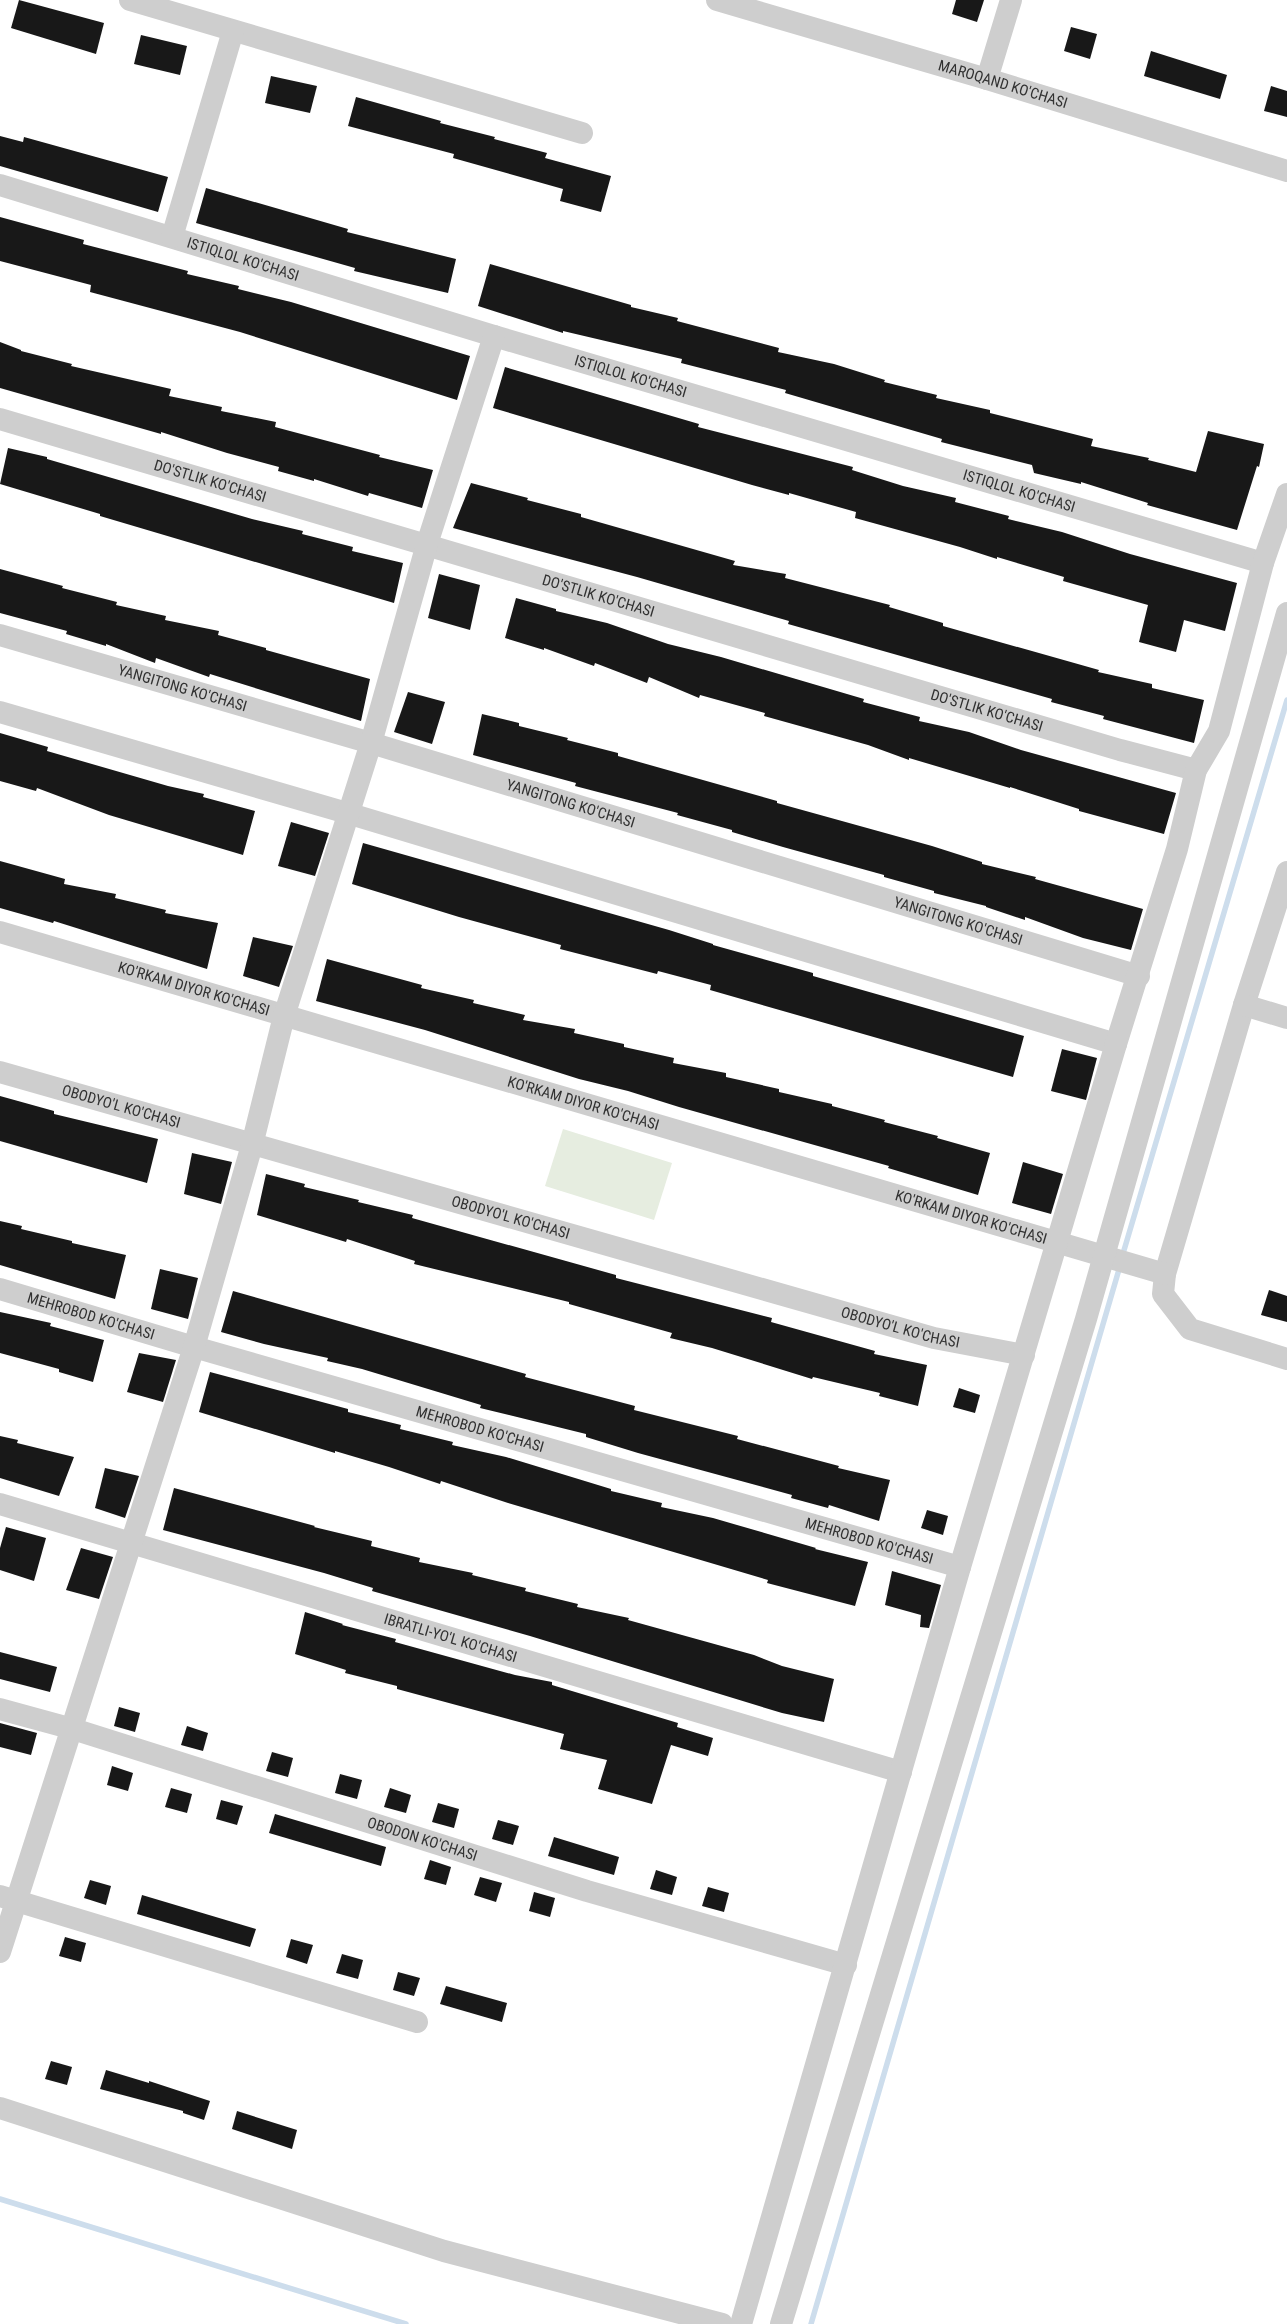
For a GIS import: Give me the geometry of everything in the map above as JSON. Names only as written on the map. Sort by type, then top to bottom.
[{"type":"street","points":[[130,0],[582,133]]},
{"type":"street","name":"MAROQAND KO'CHASI","points":[[717,0],[987,79],[1287,171]]},
{"type":"street","points":[[987,79],[1011,0]]},
{"type":"street","points":[[172,237],[233,31]]},
{"type":"street","name":"ISTIQLOL KO'CHASI","points":[[0,185],[494,336],[1262,563]]},
{"type":"street","points":[[0,1952],[8,1898],[73,1730],[194,1348],[252,1145],[284,1016],[347,813],[371,743],[427,544],[494,336]]},
{"type":"street","name":"DO'STLIK KO'CHASI","points":[[0,420],[427,544],[1120,750],[1196,770]]},
{"type":"street","points":[[741,2324],[960,1568],[1116,1044],[1139,976],[1177,849],[1196,770],[1218,731],[1262,563],[1287,494]]},
{"type":"street","points":[[781,2324],[1104,1257],[1287,613]]},
{"type":"street","name":"YANGITONG KO'CHASI","points":[[0,635],[371,743],[1139,976]]},
{"type":"street","points":[[0,712],[347,813],[1116,1044]]},
{"type":"street","points":[[1287,872],[1244,1005],[1165,1274],[1163,1294],[1190,1329],[1287,1359]]},
{"type":"street","name":"KO'RKAM DIYOR KO'CHASI","points":[[0,932],[1057,1244],[1165,1274]]},
{"type":"street","points":[[1244,1005],[1287,1018]]},
{"type":"street","name":"OBODYO'L KO'CHASI","points":[[0,1072],[934,1338],[1024,1355]]},
{"type":"street","name":"MEHROBOD KO'CHASI","points":[[0,1289],[194,1348],[960,1568]]},
{"type":"street","name":"IBRATLI-YO'L KO'CHASI","points":[[0,1504],[901,1772]]},
{"type":"street","name":"OBODON KO'CHASI","points":[[0,1709],[73,1730],[587,1891],[846,1966]]},
{"type":"street","points":[[8,1898],[417,2022]]},
{"type":"street","points":[[0,2108],[444,2250],[722,2324]]},
{"type":"shaded area","points":[[563,1129],[672,1163],[654,1220],[545,1186]]},
{"type":"building","points":[[19,0],[104,23],[96,54],[11,28]]},
{"type":"building","points":[[956,0],[984,0],[977,22],[952,14]]},
{"type":"building","points":[[1071,27],[1097,34],[1090,59],[1064,51]]},
{"type":"building","points":[[141,35],[187,46],[180,75],[134,64]]},
{"type":"building","points":[[1151,51],[1227,75],[1220,99],[1144,76]]},
{"type":"building","points":[[271,76],[317,86],[310,113],[265,103]]},
{"type":"building","points":[[1271,86],[1287,91],[1287,117],[1264,111]]},
{"type":"building","points":[[356,97],[547,153],[545,158],[611,176],[601,212],[560,201],[563,189],[453,158],[454,154],[348,126]]},
{"type":"building","points":[[0,136],[23,142],[24,137],[168,177],[158,212],[0,166]]},
{"type":"building","points":[[206,188],[348,229],[347,232],[456,259],[448,293],[354,271],[355,268],[196,223]]},
{"type":"building","points":[[0,217],[84,240],[83,244],[188,271],[187,274],[239,286],[238,289],[291,302],[470,356],[457,400],[240,332],[90,292],[91,285],[0,261]]},
{"type":"building","points":[[490,264],[631,305],[631,307],[678,318],[677,321],[779,348],[778,352],[834,364],[885,380],[884,382],[937,395],[936,398],[990,410],[990,413],[1093,439],[1091,446],[1149,458],[1148,460],[1196,472],[1208,431],[1264,444],[1259,467],[1257,466],[1237,530],[1147,505],[1148,503],[1081,482],[1081,484],[1034,473],[1032,465],[941,442],[942,439],[785,393],[786,390],[681,363],[682,359],[563,331],[563,333],[478,306]]},
{"type":"building","points":[[0,342],[21,351],[72,364],[71,366],[171,389],[169,396],[222,407],[221,411],[276,422],[275,427],[380,455],[379,457],[433,470],[422,508],[369,493],[368,496],[314,479],[314,481],[278,471],[279,467],[161,432],[161,434],[0,388]]},
{"type":"building","points":[[505,367],[699,424],[698,427],[853,467],[852,470],[903,486],[956,498],[955,502],[1009,516],[1008,519],[1062,532],[1130,554],[1237,583],[1225,631],[1184,620],[1176,652],[1139,642],[1148,605],[1063,581],[1064,577],[997,557],[997,559],[855,518],[856,512],[789,493],[789,495],[752,485],[493,408]]},
{"type":"building","points":[[8,448],[47,457],[47,459],[252,519],[303,531],[302,534],[353,547],[352,551],[403,563],[394,603],[100,516],[100,514],[0,484]]},
{"type":"building","points":[[471,483],[528,498],[527,500],[581,514],[581,517],[735,561],[733,565],[786,574],[785,578],[890,605],[889,607],[943,623],[943,626],[1099,670],[1098,672],[1152,684],[1152,688],[1204,700],[1194,743],[1103,719],[1104,716],[1051,702],[1052,699],[788,624],[789,621],[637,577],[453,528]]},
{"type":"building","points":[[0,569],[117,602],[116,605],[166,616],[165,620],[219,631],[218,635],[370,679],[361,721],[210,674],[209,677],[156,658],[155,663],[106,644],[106,646],[66,634],[67,631],[0,613]]},
{"type":"building","points":[[439,574],[480,585],[470,630],[428,618]]},
{"type":"building","points":[[516,598],[556,609],[556,611],[607,623],[668,644],[721,657],[864,699],[863,702],[920,717],[919,721],[969,732],[1021,750],[1176,793],[1164,834],[1079,811],[1079,809],[1010,787],[909,758],[909,760],[868,745],[764,716],[765,713],[700,695],[699,698],[649,677],[647,683],[595,663],[594,666],[544,648],[544,650],[505,638]]},
{"type":"building","points":[[408,692],[445,702],[432,744],[394,732]]},
{"type":"building","points":[[482,714],[519,723],[519,726],[568,738],[567,740],[618,753],[618,756],[777,801],[777,803],[932,846],[982,862],[982,864],[1036,877],[1035,879],[1143,909],[1131,950],[1083,938],[1025,917],[1025,920],[986,906],[934,893],[934,891],[884,877],[884,875],[732,832],[732,830],[677,815],[678,813],[575,786],[576,783],[473,755]]},
{"type":"building","points":[[0,733],[48,747],[47,751],[168,786],[204,794],[203,797],[255,811],[243,855],[109,815],[37,788],[36,791],[0,781]]},
{"type":"building","points":[[291,822],[329,833],[315,876],[278,866]]},
{"type":"building","points":[[363,843],[669,930],[713,945],[813,973],[813,976],[1024,1036],[1013,1077],[710,990],[711,985],[658,971],[657,974],[560,949],[561,945],[459,917],[352,884]]},
{"type":"building","points":[[0,861],[65,879],[64,884],[116,894],[115,898],[166,910],[165,913],[218,923],[207,969],[54,921],[53,923],[0,908]]},
{"type":"building","points":[[253,937],[293,946],[279,987],[243,976]]},
{"type":"building","points":[[327,959],[422,985],[421,988],[474,1000],[473,1003],[525,1015],[523,1020],[575,1029],[574,1033],[674,1058],[673,1063],[726,1073],[726,1077],[832,1104],[832,1106],[885,1120],[884,1122],[938,1136],[937,1138],[990,1153],[978,1195],[888,1168],[889,1166],[628,1091],[579,1079],[425,1030],[316,1001]]},
{"type":"building","points":[[1062,1049],[1097,1058],[1086,1100],[1051,1091]]},
{"type":"building","points":[[0,1096],[54,1111],[54,1114],[158,1139],[147,1183],[0,1141]]},
{"type":"building","points":[[192,1153],[232,1162],[221,1204],[184,1194]]},
{"type":"building","points":[[1023,1162],[1063,1174],[1051,1214],[1012,1203]]},
{"type":"building","points":[[266,1174],[305,1184],[304,1187],[413,1215],[412,1218],[616,1275],[616,1278],[772,1318],[771,1322],[875,1351],[874,1354],[927,1365],[918,1406],[879,1396],[880,1393],[813,1377],[812,1379],[712,1348],[670,1338],[672,1333],[569,1304],[569,1302],[414,1264],[415,1261],[347,1239],[346,1242],[257,1215]]},
{"type":"building","points":[[0,1221],[22,1226],[21,1229],[72,1241],[72,1243],[126,1255],[115,1299],[0,1265]]},
{"type":"building","points":[[160,1269],[198,1278],[188,1319],[151,1309]]},
{"type":"building","points":[[1269,1290],[1287,1296],[1287,1322],[1261,1315]]},
{"type":"building","points":[[233,1291],[526,1374],[525,1377],[635,1406],[634,1410],[738,1436],[737,1439],[839,1466],[838,1468],[890,1480],[879,1521],[829,1505],[828,1508],[791,1498],[792,1495],[638,1453],[586,1437],[586,1434],[480,1408],[481,1405],[362,1369],[327,1361],[328,1358],[264,1344],[221,1332]]},
{"type":"building","points":[[0,1312],[51,1323],[50,1326],[104,1340],[93,1382],[59,1372],[59,1369],[0,1353]]},
{"type":"building","points":[[139,1353],[176,1360],[163,1402],[127,1392]]},
{"type":"building","points":[[210,1372],[348,1409],[348,1412],[401,1425],[400,1429],[453,1442],[452,1445],[506,1457],[611,1489],[611,1491],[662,1503],[661,1507],[713,1518],[815,1549],[868,1562],[855,1606],[767,1583],[768,1580],[508,1503],[441,1481],[440,1484],[389,1467],[335,1451],[335,1453],[199,1412]]},
{"type":"building","points":[[959,1388],[980,1395],[975,1413],[953,1407]]},
{"type":"building","points":[[0,1436],[18,1440],[17,1443],[74,1457],[59,1496],[0,1478]]},
{"type":"building","points":[[105,1468],[139,1476],[125,1518],[95,1508]]},
{"type":"building","points":[[174,1488],[372,1541],[371,1546],[420,1558],[419,1562],[473,1573],[472,1575],[526,1588],[525,1591],[578,1604],[577,1607],[629,1618],[628,1620],[754,1655],[782,1666],[834,1679],[824,1722],[782,1713],[530,1636],[372,1591],[373,1588],[324,1573],[163,1530]]},
{"type":"building","points":[[927,1510],[948,1516],[943,1535],[921,1528]]},
{"type":"building","points":[[6,1527],[46,1538],[34,1581],[0,1570],[0,1548]]},
{"type":"building","points":[[81,1548],[113,1557],[99,1599],[66,1590]]},
{"type":"building","points":[[892,1571],[941,1585],[929,1628],[920,1627],[921,1615],[885,1605]]},
{"type":"building","points":[[305,1612],[342,1625],[396,1639],[395,1642],[515,1675],[552,1682],[552,1685],[678,1723],[677,1727],[713,1738],[708,1756],[671,1745],[652,1804],[598,1789],[607,1760],[560,1749],[564,1734],[397,1689],[397,1686],[345,1673],[346,1670],[295,1654]]},
{"type":"building","points":[[0,1652],[57,1667],[50,1692],[0,1679]]},
{"type":"building","points":[[119,1707],[140,1713],[135,1732],[114,1726]]},
{"type":"building","points":[[0,1723],[37,1733],[31,1755],[0,1747]]},
{"type":"building","points":[[187,1726],[208,1733],[203,1751],[181,1745]]},
{"type":"building","points":[[272,1752],[293,1758],[288,1777],[266,1771]]},
{"type":"building","points":[[112,1766],[133,1773],[128,1791],[107,1785]]},
{"type":"building","points":[[340,1774],[362,1780],[357,1799],[335,1793]]},
{"type":"building","points":[[171,1788],[192,1794],[187,1813],[165,1807]]},
{"type":"building","points":[[390,1788],[411,1795],[406,1813],[384,1807]]},
{"type":"building","points":[[221,1800],[243,1806],[237,1825],[216,1819]]},
{"type":"building","points":[[438,1803],[459,1809],[454,1828],[432,1822]]},
{"type":"building","points":[[275,1814],[386,1847],[381,1866],[269,1833]]},
{"type":"building","points":[[498,1820],[519,1826],[513,1845],[492,1839]]},
{"type":"building","points":[[554,1837],[619,1857],[614,1875],[548,1856]]},
{"type":"building","points":[[430,1860],[451,1867],[446,1885],[424,1879]]},
{"type":"building","points":[[656,1870],[677,1877],[672,1895],[650,1889]]},
{"type":"building","points":[[480,1877],[502,1883],[496,1902],[474,1895]]},
{"type":"building","points":[[90,1880],[111,1886],[106,1905],[84,1898]]},
{"type":"building","points":[[708,1887],[729,1893],[724,1912],[702,1906]]},
{"type":"building","points":[[534,1892],[555,1898],[550,1917],[529,1911]]},
{"type":"building","points":[[142,1895],[256,1929],[250,1947],[137,1914]]},
{"type":"building","points":[[65,1937],[86,1943],[81,1962],[59,1956]]},
{"type":"building","points":[[291,1939],[313,1945],[307,1964],[286,1957]]},
{"type":"building","points":[[342,1954],[363,1960],[358,1979],[336,1973]]},
{"type":"building","points":[[398,1972],[420,1978],[414,1996],[393,1990]]},
{"type":"building","points":[[446,1986],[507,2003],[502,2022],[440,2004]]},
{"type":"building","points":[[51,2061],[72,2067],[67,2085],[45,2079]]},
{"type":"building","points":[[106,2070],[149,2083],[149,2081],[210,2101],[204,2120],[183,2113],[183,2111],[100,2089]]},
{"type":"building","points":[[237,2111],[297,2130],[292,2149],[232,2129]]},
{"type":"waterway","points":[[1122,1257],[1287,700]]},
{"type":"waterway","points":[[811,2324],[1120,1266]]},
{"type":"waterway","points":[[0,2199],[406,2324]]}]
